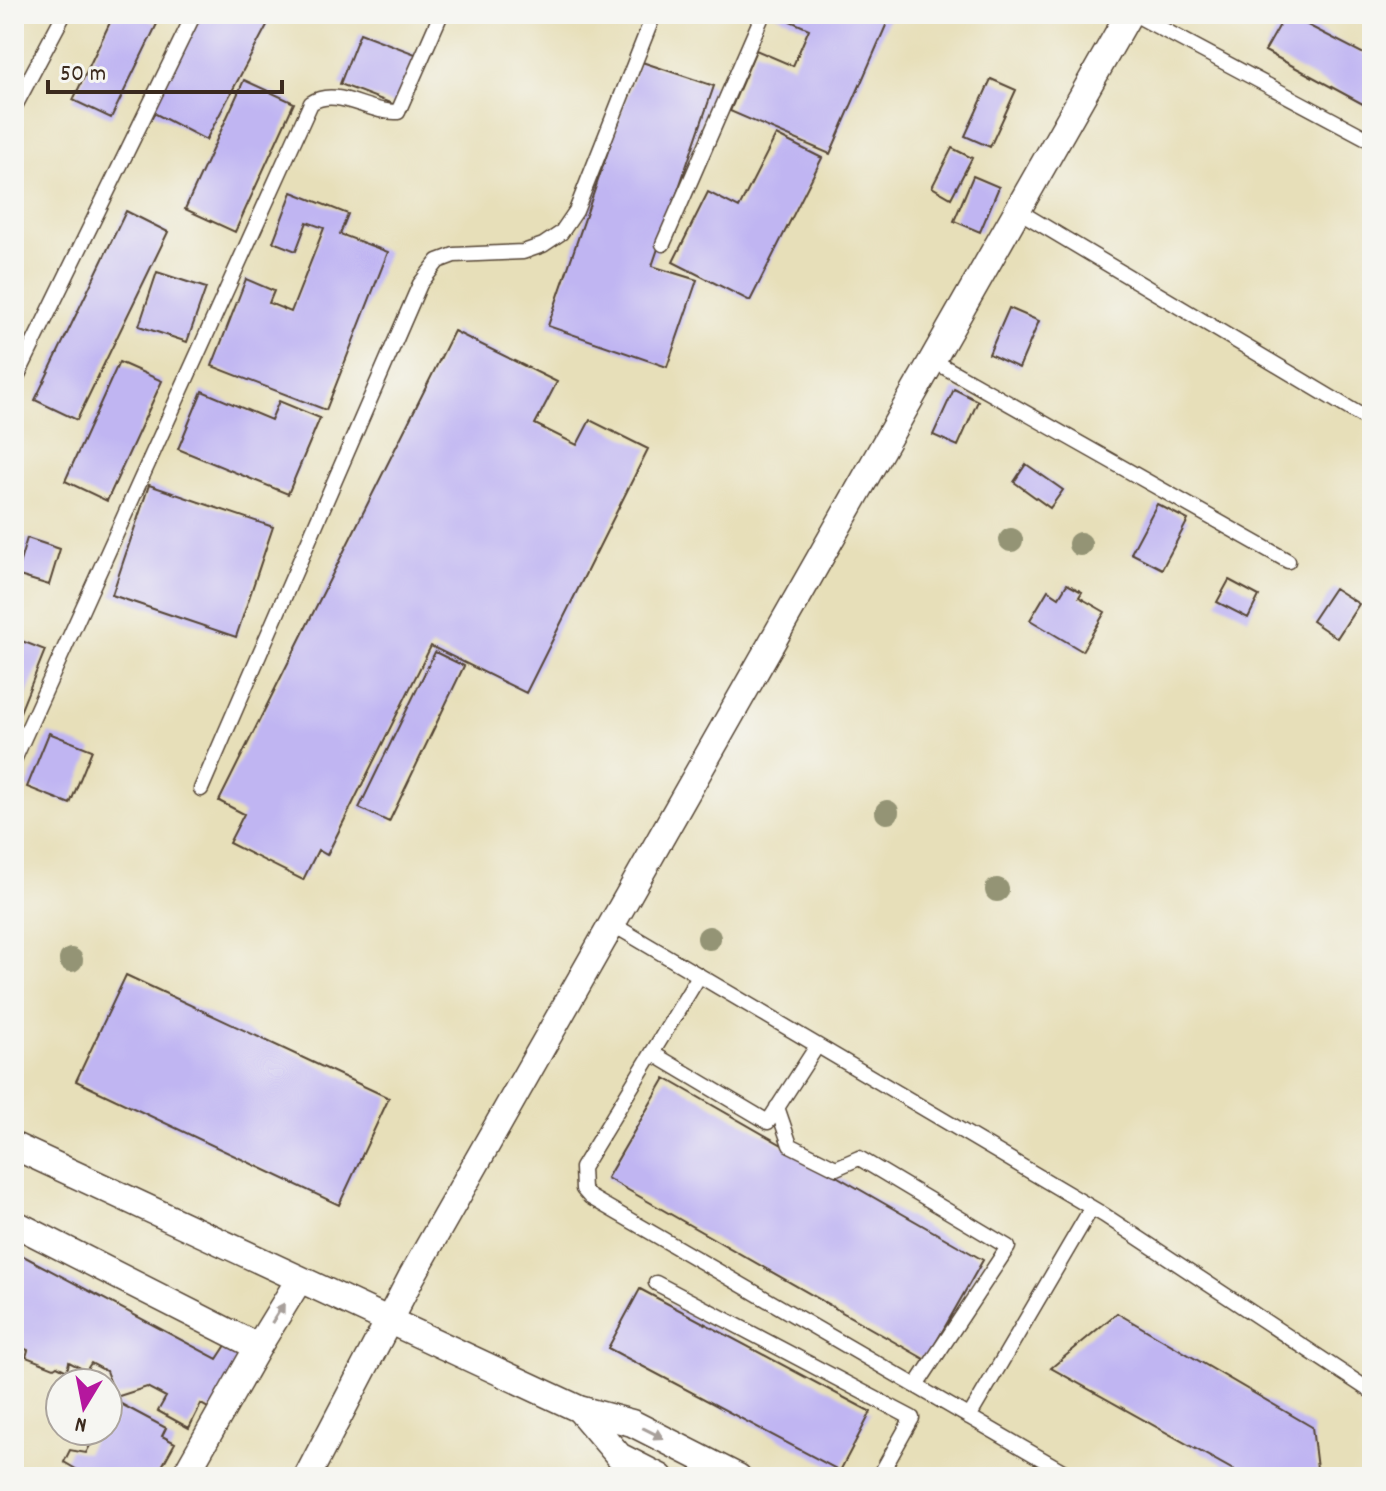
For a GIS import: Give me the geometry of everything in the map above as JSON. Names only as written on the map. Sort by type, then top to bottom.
[{"type":"street","points":[[307,1477],[387,1322],[1017,210],[1132,14]]},
{"type":"street","points":[[14,1146],[579,1409],[632,1423],[738,1477]]},
{"type":"street","points":[[14,1223],[258,1347]]},
{"type":"street","points":[[184,1477],[299,1280]]},
{"type":"street","points":[[579,1409],[619,1456],[660,1477]]},
{"type":"lane","points":[[14,108],[64,14]]},
{"type":"lane","points":[[14,383],[194,14]]},
{"type":"lane","points":[[14,760],[311,103],[322,96],[334,97],[384,113],[398,112],[441,14]]},
{"type":"lane","points":[[201,789],[420,284],[438,261],[454,255],[523,252],[561,233],[576,211],[654,14]]},
{"type":"lane","points":[[663,244],[763,14]]},
{"type":"lane","points":[[1132,14],[1372,141]]},
{"type":"lane","points":[[1017,210],[1372,422]]},
{"type":"lane","points":[[932,360],[1288,561]]},
{"type":"lane","points":[[612,924],[1091,1209],[1372,1392]]},
{"type":"lane","points":[[699,976],[582,1168],[583,1189],[604,1205],[1073,1477]]},
{"type":"lane","points":[[652,1053],[768,1122],[817,1046]]},
{"type":"lane","points":[[777,1107],[790,1145],[836,1168],[859,1158],[1008,1247],[916,1386]]},
{"type":"lane","points":[[969,1417],[1091,1209]]},
{"type":"lane","points":[[656,1283],[912,1418],[879,1477]]},
{"type":"building","points":[[114,14],[135,14],[157,24],[111,118],[73,100]]},
{"type":"building","points":[[201,14],[273,14],[206,140],[150,111]]},
{"type":"building","points":[[774,14],[891,14],[830,154],[730,111],[756,50],[793,66],[809,29]]},
{"type":"building","points":[[1286,14],[1372,58],[1372,109],[1265,51]]},
{"type":"building","points":[[360,33],[418,55],[398,106],[340,84]]},
{"type":"building","points":[[639,61],[714,86],[652,266],[697,280],[667,367],[548,326]]},
{"type":"building","points":[[991,79],[1016,90],[990,147],[965,136]]},
{"type":"building","points":[[244,80],[294,103],[235,232],[185,209]]},
{"type":"building","points":[[776,135],[822,158],[750,301],[673,262],[708,192],[739,208]]},
{"type":"building","points":[[952,148],[972,158],[951,198],[932,187]]},
{"type":"building","points":[[973,176],[999,187],[980,232],[954,221]]},
{"type":"building","points":[[292,192],[348,214],[340,234],[388,252],[326,410],[212,366],[246,279],[274,291],[269,303],[291,312],[324,228],[307,222],[296,251],[273,242]]},
{"type":"building","points":[[126,211],[168,232],[77,420],[35,400]]},
{"type":"building","points":[[157,272],[206,288],[187,342],[139,326]]},
{"type":"building","points":[[1009,308],[1039,321],[1019,368],[989,354]]},
{"type":"building","points":[[454,331],[557,382],[535,424],[577,445],[590,420],[648,449],[526,693],[431,646],[327,855],[318,850],[303,880],[229,843],[244,814],[219,801]]},
{"type":"building","points":[[119,362],[162,381],[107,501],[65,481]]},
{"type":"building","points":[[954,389],[978,401],[958,446],[933,435]]},
{"type":"building","points":[[202,391],[271,420],[279,401],[320,418],[288,494],[178,449]]},
{"type":"building","points":[[1026,464],[1063,490],[1050,508],[1014,482]]},
{"type":"building","points":[[149,485],[273,527],[236,637],[112,595]]},
{"type":"building","points":[[1157,504],[1188,520],[1162,569],[1131,553]]},
{"type":"building","points":[[27,538],[60,549],[49,585],[16,575]]},
{"type":"building","points":[[1229,580],[1259,596],[1248,618],[1217,602]]},
{"type":"building","points":[[1067,584],[1082,592],[1079,597],[1105,612],[1082,651],[1030,620],[1048,590],[1059,597]]},
{"type":"building","points":[[1334,588],[1359,604],[1337,638],[1312,621]]},
{"type":"building","points":[[14,638],[45,650],[14,727]]},
{"type":"building","points":[[435,652],[464,666],[389,822],[359,808]]},
{"type":"building","points":[[49,733],[92,750],[70,804],[27,787]]},
{"type":"building","points":[[126,975],[389,1098],[339,1205],[76,1081]]},
{"type":"building","points":[[665,1078],[983,1260],[926,1360],[607,1178]]},
{"type":"building","points":[[14,1251],[217,1359],[232,1336],[245,1351],[215,1412],[201,1404],[189,1428],[158,1411],[166,1397],[147,1387],[124,1394],[124,1367],[98,1367],[91,1363],[88,1367],[78,1367],[69,1362],[68,1367],[51,1367],[26,1357],[28,1350],[18,1346],[14,1356]]},
{"type":"building","points":[[640,1289],[871,1412],[840,1471],[608,1348]]},
{"type":"building","points":[[1117,1313],[1312,1427],[1318,1477],[1246,1477],[1051,1368]]},
{"type":"building","points":[[124,1406],[166,1428],[162,1436],[175,1443],[156,1477],[78,1477],[81,1472],[64,1462],[70,1450],[86,1453],[89,1447],[124,1447]]}]
